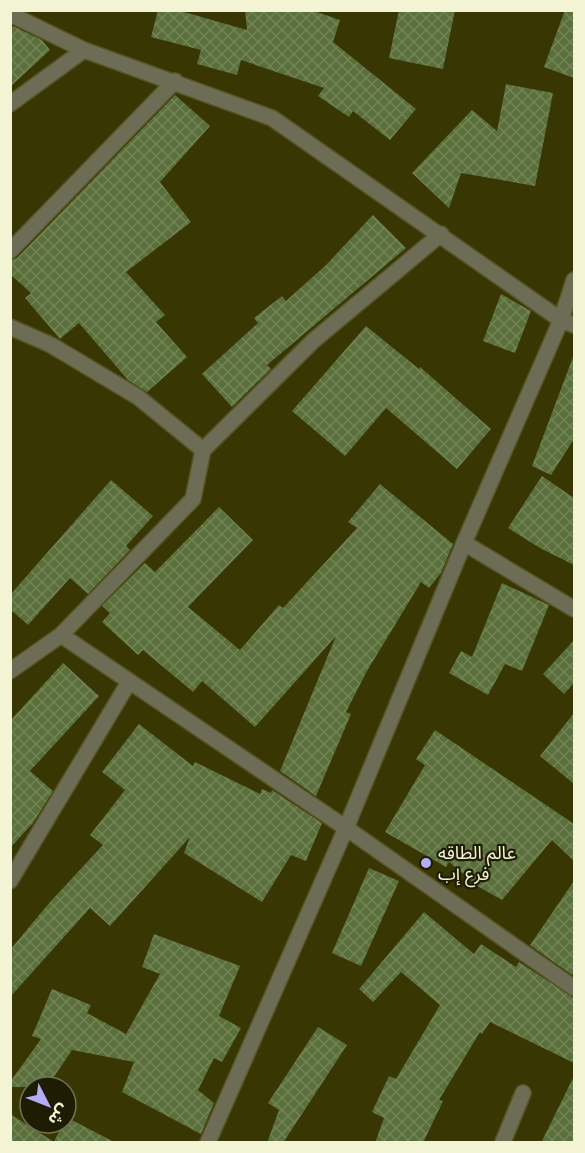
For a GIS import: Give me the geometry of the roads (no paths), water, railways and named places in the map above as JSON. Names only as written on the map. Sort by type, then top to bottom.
[{"type":"street","points":[[10,14],[84,50],[175,81],[272,118],[568,322]]},
{"type":"street","points":[[10,104],[84,50]]},
{"type":"street","points":[[10,251],[175,81]]},
{"type":"street","points":[[10,671],[61,636],[193,499],[203,450],[314,341],[441,234]]},
{"type":"street","points":[[208,1143],[346,828],[464,543],[568,322],[574,280]]},
{"type":"street","points":[[10,327],[51,345],[138,397],[203,450]]},
{"type":"street","points":[[464,543],[574,609]]},
{"type":"street","points":[[61,636],[346,828],[574,988]]},
{"type":"street","points":[[10,881],[129,682]]},
{"type":"street","points":[[503,1143],[523,1092]]},
{"type":"place","name":"عالم الطاقه فرع إب","points":[[426,863]]}]
